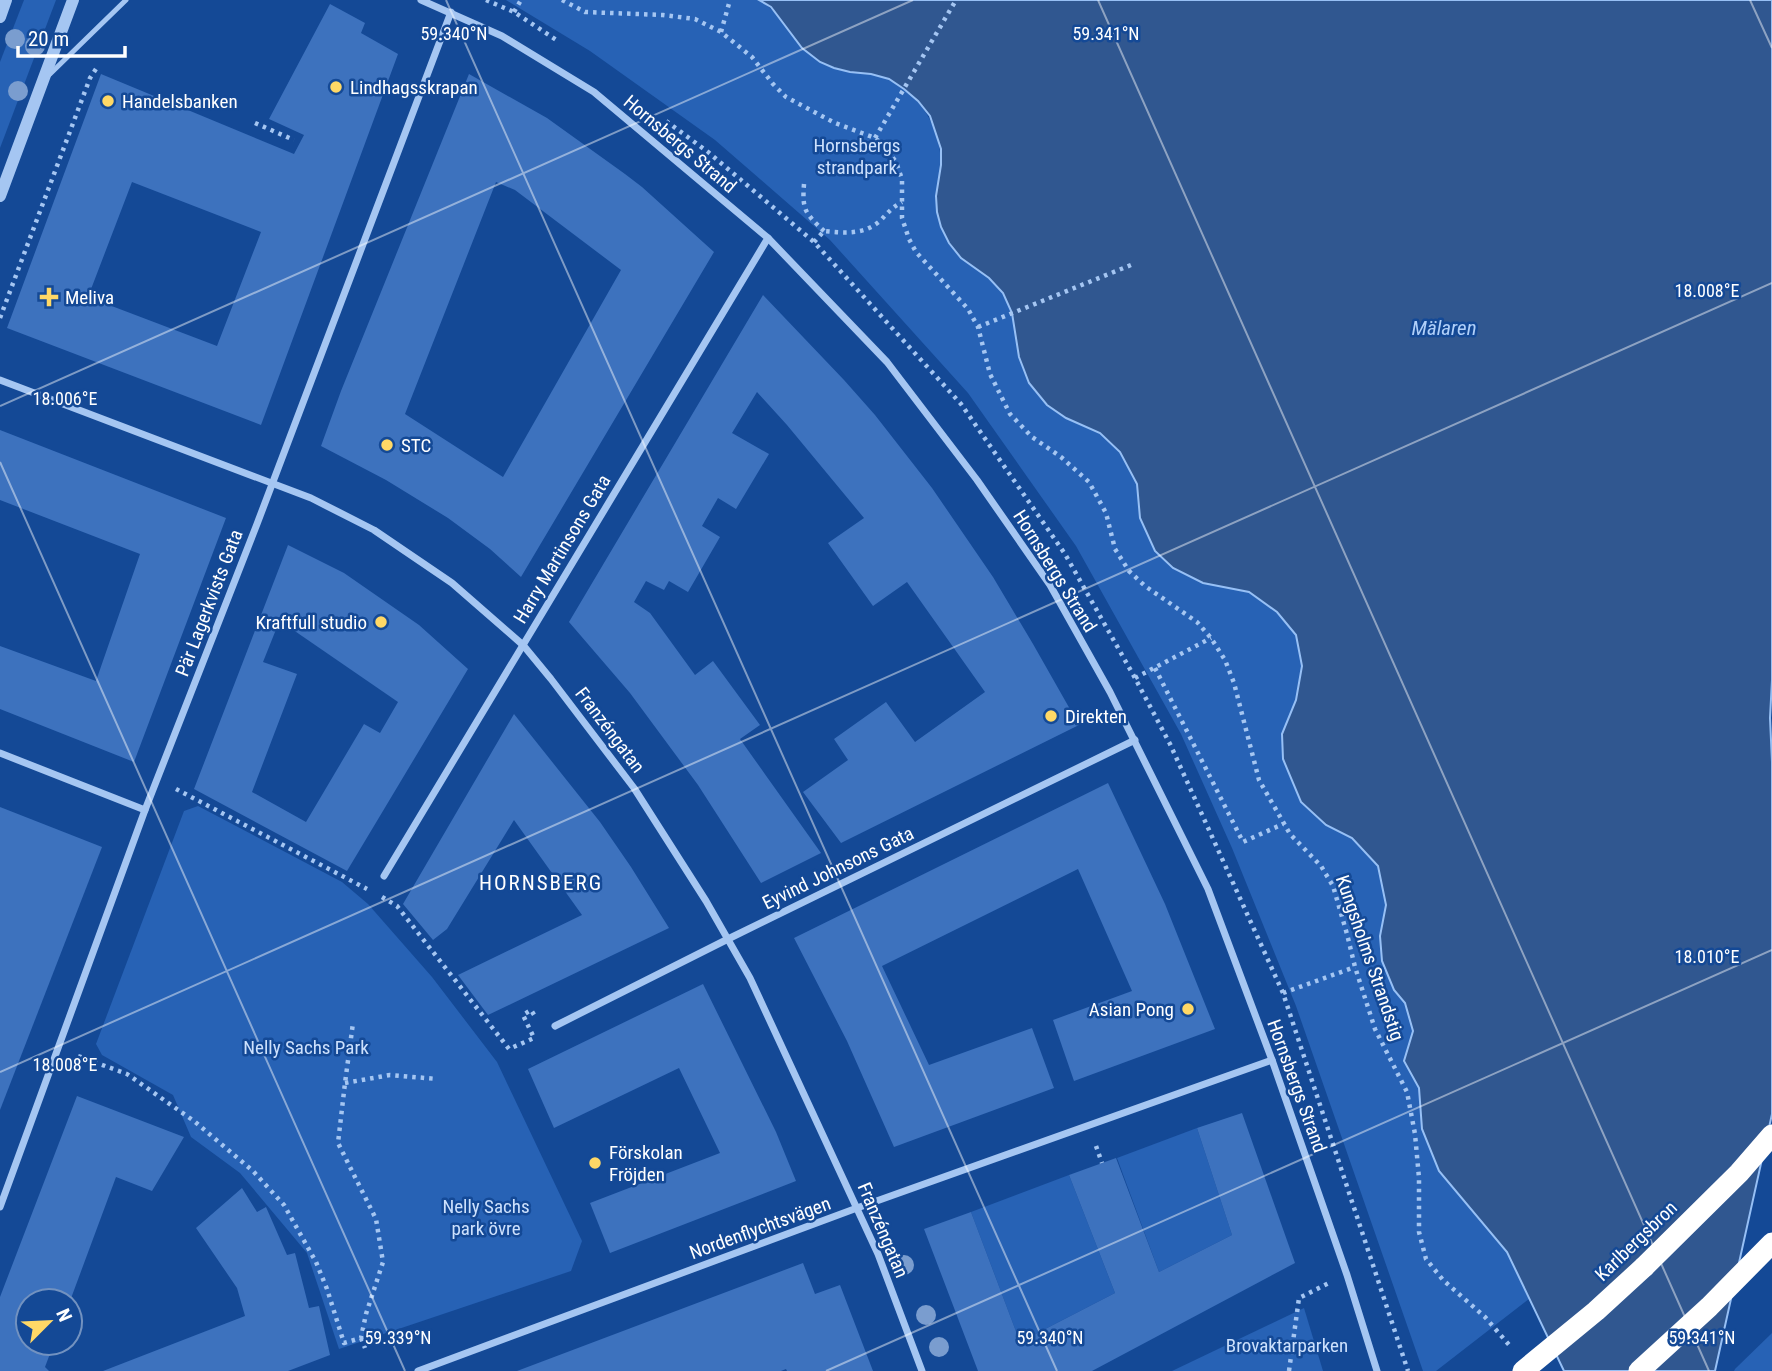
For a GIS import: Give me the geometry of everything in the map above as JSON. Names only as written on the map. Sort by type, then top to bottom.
[{"type":"highway","name":"Karlbergsbron","points":[[1519,1362],[1596,1311],[1739,1173],[1772,1135]]},
{"type":"highway","points":[[1639,1371],[1709,1307],[1772,1243]]},
{"type":"street","points":[[0,16],[6,0]]},
{"type":"street","points":[[0,196],[73,0]]},
{"type":"street","name":"Hornsbergs Strand","points":[[421,0],[502,36],[594,92],[768,238],[887,362],[977,480],[1050,585],[1135,740],[1208,890],[1272,1060],[1347,1275],[1377,1371]]},
{"type":"street","name":"Pär Lagerkvists Gata","points":[[0,1207],[145,810],[451,12]]},
{"type":"street","name":"Harry Martinsons Gata","points":[[384,876],[768,238]]},
{"type":"street","name":"Franzéngatan","points":[[0,380],[311,498],[374,530],[452,583],[523,645],[634,788],[750,978],[878,1254],[922,1371]]},
{"type":"street","name":"Eyvind Johnsons Gata","points":[[555,1026],[1135,740]]},
{"type":"street","points":[[0,753],[145,810]]},
{"type":"street","name":"Nordenflychtsvägen","points":[[418,1371],[857,1208],[1272,1060]]},
{"type":"lane","points":[[43,81],[126,0]]},
{"type":"path","points":[[486,0],[514,12],[521,0]]},
{"type":"path","name":"Kungsholms Strandstig","points":[[562,0],[585,12],[695,19],[721,32],[752,57],[786,97],[835,122],[875,138],[896,162],[902,179],[902,218],[909,239],[916,252],[968,309],[978,327],[990,374],[1010,414],[1032,437],[1089,482],[1106,513],[1115,549],[1129,570],[1145,586],[1197,622],[1225,660],[1234,683],[1259,780],[1283,824],[1321,866],[1333,886],[1375,1029],[1407,1092],[1415,1134],[1419,1178],[1419,1231],[1426,1259],[1443,1280],[1485,1317],[1519,1362]]},
{"type":"path","points":[[721,32],[730,0]]},
{"type":"path","points":[[875,138],[956,0]]},
{"type":"path","points":[[0,318],[90,78],[96,69]]},
{"type":"path","points":[[255,123],[294,140]]},
{"type":"path","points":[[804,184],[803,204],[811,219],[824,231],[846,234],[863,230],[878,222],[890,208],[902,202]]},
{"type":"path","points":[[814,242],[824,231]]},
{"type":"path","points":[[978,327],[1130,265]]},
{"type":"path","points":[[1135,678],[1211,638]]},
{"type":"path","points":[[1155,668],[1243,842],[1283,824]]},
{"type":"path","points":[[157,779],[374,893]]},
{"type":"path","points":[[397,906],[509,1049],[522,1043]]},
{"type":"path","name":"Hornsbergs Strand","points":[[1355,967],[1283,993],[1408,1371]]},
{"type":"path","points":[[354,1023],[338,1143],[376,1219],[383,1262],[366,1314],[361,1338],[365,1348]]},
{"type":"path","points":[[76,1055],[127,1074],[194,1121],[253,1171],[284,1205],[316,1262],[344,1343],[361,1338]]},
{"type":"path","points":[[345,1083],[390,1075],[437,1079]]},
{"type":"path","points":[[1289,1371],[1299,1298],[1347,1275]]},
{"type":"green space","points":[[24,0],[56,0],[0,148],[0,62]]},
{"type":"green space","name":"Hornsbergs strandpark","points":[[506,0],[759,0],[778,16],[802,48],[824,62],[839,70],[871,74],[900,86],[922,107],[930,120],[940,149],[961,258],[989,278],[1003,293],[1012,313],[1029,383],[1047,405],[1066,418],[1100,433],[1120,452],[1137,484],[1140,518],[1155,551],[1173,568],[1203,583],[1249,592],[1277,612],[1296,635],[1302,666],[1296,700],[1282,734],[1326,825],[1351,838],[1378,866],[1386,905],[1380,936],[1394,990],[1405,1003],[1413,1031],[1404,1061],[1419,1088],[1422,1129],[1439,1171],[1507,1252],[1529,1299],[1436,1371],[1423,1371],[1296,1006],[1232,848],[1181,734],[1076,546],[968,393],[830,240],[715,140],[590,51]]},
{"type":"green space","name":"Nelly Sachs Park","points":[[198,806],[342,882],[368,904],[432,977],[497,1062],[582,1241],[571,1271],[339,1349],[307,1253],[240,1173],[191,1137],[173,1095],[102,1055],[96,1044],[184,811]]},
{"type":"green space","points":[[1197,1128],[1232,1235],[1159,1272],[1117,1158]]},
{"type":"green space","points":[[1069,1175],[1115,1293],[1020,1342],[971,1212]]},
{"type":"green space","name":"Brovaktarparken","points":[[1304,1308],[1323,1371],[1172,1371]]},
{"type":"green space","points":[[1772,1333],[1772,1371],[1734,1371],[1735,1369]]},
{"type":"water","name":"Mälaren","points":[[759,0],[1772,0],[1772,1114],[1715,1371],[1564,1371],[1507,1252],[1439,1171],[1422,1129],[1419,1088],[1404,1061],[1413,1031],[1405,1003],[1394,990],[1382,961],[1380,936],[1386,905],[1378,866],[1352,838],[1326,825],[1301,802],[1283,759],[1282,734],[1296,700],[1302,666],[1296,635],[1277,612],[1249,592],[1203,583],[1173,568],[1155,551],[1140,518],[1137,484],[1120,452],[1100,433],[1066,418],[1047,405],[1029,383],[1019,357],[1012,313],[1003,293],[989,278],[961,258],[941,227],[936,196],[941,149],[930,116],[918,101],[889,79],[850,72],[820,62],[802,48],[771,7]]},
{"type":"building","points":[[330,4],[365,23],[361,33],[398,54],[261,425],[7,328],[101,74],[294,154],[304,135],[269,119]],"holes":[[[132,182],[261,232],[217,346],[88,297]]]},
{"type":"building","points":[[469,74],[547,118],[625,174],[714,252],[521,577],[490,549],[448,518],[386,480],[321,446]],"holes":[[[496,182],[515,190],[621,270],[503,477],[405,414]]]},
{"type":"building","points":[[763,295],[875,415],[932,488],[993,577],[1079,725],[841,843],[803,792],[848,760],[834,739],[886,702],[915,742],[985,692],[907,582],[873,606],[828,543],[864,518],[757,392],[732,433],[769,454],[736,509],[718,498],[702,526],[720,537],[688,592],[669,581],[664,590],[646,581],[634,602],[650,613],[695,675],[713,661],[760,725],[740,739],[821,853],[761,883],[698,785],[630,693],[569,622]]},
{"type":"building","points":[[0,430],[226,518],[134,762],[0,709],[0,646],[96,681],[140,554],[0,500]]},
{"type":"building","points":[[288,545],[344,573],[419,625],[468,669],[347,871],[194,789]],"holes":[[[279,622],[398,702],[380,733],[364,724],[306,822],[252,792],[297,674],[263,662]]]},
{"type":"building","points":[[514,714],[600,822],[669,928],[488,1015],[458,975],[582,915],[514,820],[447,929],[433,940],[403,904]]},
{"type":"building","points":[[1108,783],[1165,904],[1215,1029],[1074,1081],[1053,1020],[1132,991],[1078,869],[882,966],[929,1065],[1032,1028],[1054,1088],[894,1147],[847,1041],[794,938]]},
{"type":"building","points":[[0,807],[102,847],[0,1110]]},
{"type":"building","points":[[703,984],[776,1132],[796,1181],[610,1253],[590,1203],[720,1153],[679,1068],[554,1128],[528,1069]]},
{"type":"building","points":[[77,1096],[184,1137],[152,1191],[116,1177],[75,1287],[14,1287],[14,1357],[49,1357],[45,1367],[49,1371],[0,1371],[0,1297]]},
{"type":"building","points":[[1242,1113],[1295,1263],[1092,1371],[978,1371],[924,1229],[971,1212],[1020,1342],[1115,1293],[1069,1175],[1116,1158],[1159,1272],[1232,1235],[1197,1128]]},
{"type":"building","points":[[242,1188],[257,1212],[266,1207],[287,1255],[295,1253],[309,1308],[319,1306],[330,1355],[288,1371],[103,1371],[245,1316],[237,1288],[196,1228]]},
{"type":"building","points":[[803,1263],[815,1294],[840,1285],[873,1371],[517,1371]]},
{"type":"place","name":"Lindhagsskrapan","points":[[336,87]]},
{"type":"place","name":"Handelsbanken","points":[[108,101]]},
{"type":"place","name":"Meliva","points":[[49,297]]},
{"type":"place","name":"STC","points":[[387,445]]},
{"type":"place","name":"Kraftfull studio","points":[[381,622]]},
{"type":"place","name":"Direkten","points":[[1051,716]]},
{"type":"place","name":"Asian Pong","points":[[1188,1009]]},
{"type":"place","name":"Förskolan Fröjden","points":[[595,1163]]},
{"type":"district","name":"HORNSBERG","points":[[541,883]]},
{"type":"park label","name":"Nelly Sachs park övre","points":[[486,1217]]}]
